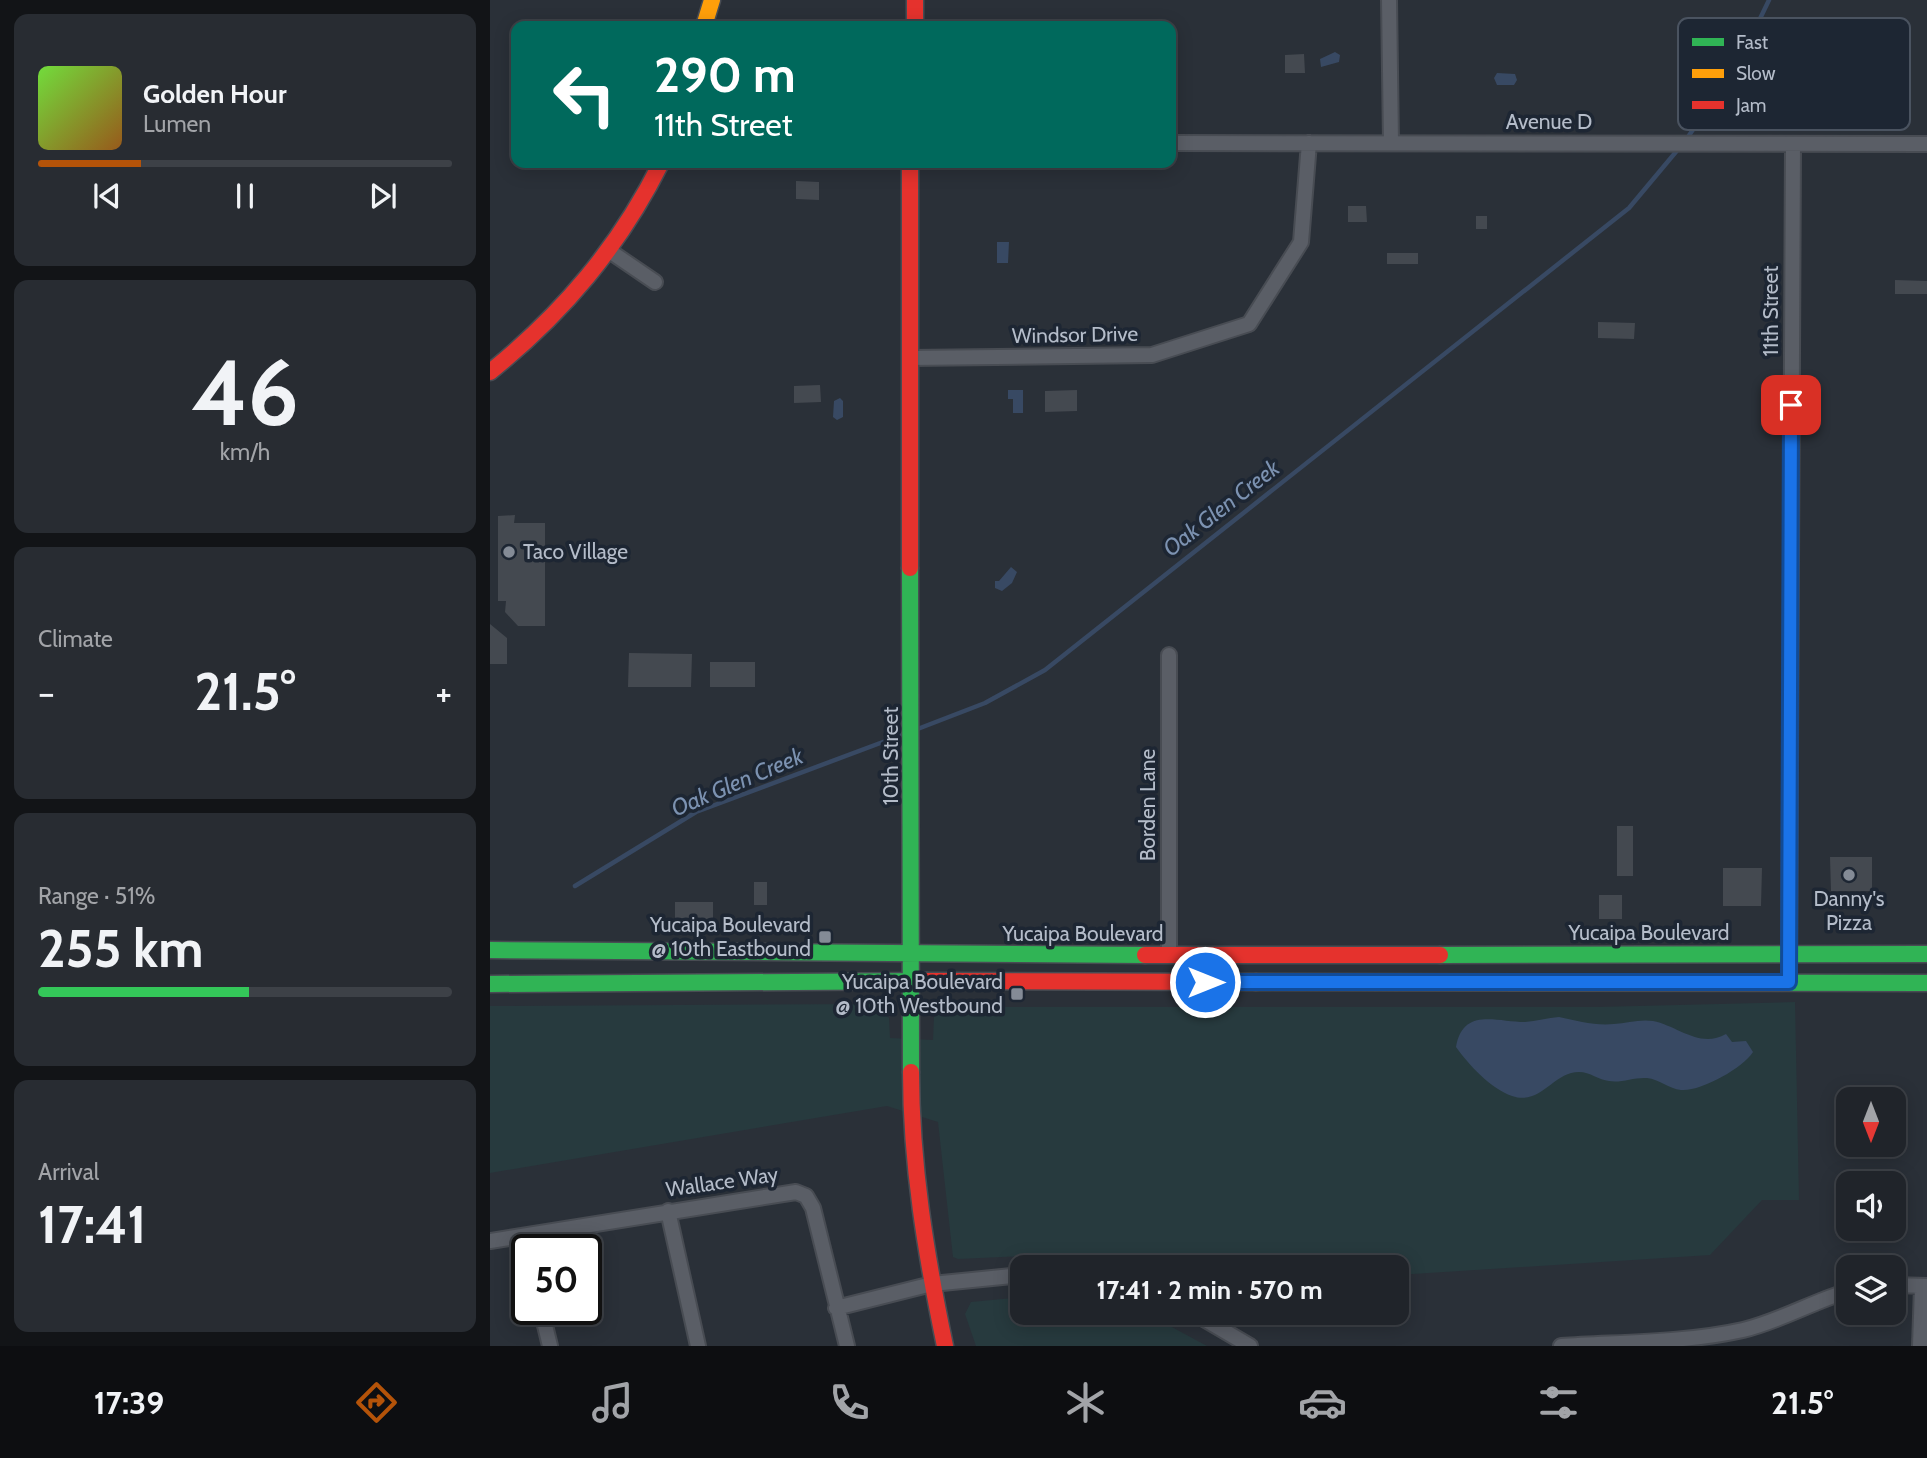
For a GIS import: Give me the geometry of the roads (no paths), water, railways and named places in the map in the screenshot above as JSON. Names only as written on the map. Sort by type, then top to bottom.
[{"type":"main road","points":[[706,21],[712,0]]},
{"type":"main road","points":[[915,0],[915,21]]},
{"type":"main road","points":[[492,366],[554,318],[611,252],[636,214],[659,168]]},
{"type":"main road","name":"10th Street","points":[[910,168],[911,1141],[932,1284],[945,1346]]},
{"type":"main road","name":"Yucaipa Boulevard","points":[[490,950],[1169,955],[1927,954]]},
{"type":"main road","points":[[490,984],[911,981],[1927,983]]},
{"type":"street","points":[[1389,0],[1391,142]]},
{"type":"street","name":"Avenue D","points":[[1176,143],[1927,144]]},
{"type":"street","name":"Windsor Drive","points":[[911,358],[1152,355],[1249,324],[1301,242],[1309,143]]},
{"type":"street","name":"11th Street","points":[[1789,982],[1793,144]]},
{"type":"street","points":[[611,252],[655,282]]},
{"type":"street","name":"Borden Lane","points":[[1169,654],[1169,955]]},
{"type":"street","name":"Wallace Way","points":[[530,1234],[796,1192],[806,1196],[813,1208],[836,1308],[848,1346]]},
{"type":"street","points":[[668,1211],[698,1346]]},
{"type":"street","name":"Wallace Way","points":[[490,1241],[511,1237]]},
{"type":"street","points":[[836,1308],[932,1284],[1010,1276]]},
{"type":"street","points":[[1906,1285],[1924,1286],[1920,1346]]},
{"type":"street","points":[[1561,1346],[1707,1337],[1776,1320],[1836,1295]]},
{"type":"street","points":[[545,1325],[550,1346]]},
{"type":"street","points":[[1214,1325],[1250,1346]]},
{"type":"water","points":[[1335,52],[1340,55],[1339,62],[1321,67],[1320,59]]},
{"type":"water","points":[[1497,73],[1515,74],[1517,80],[1514,85],[1497,85],[1494,78]]},
{"type":"water","points":[[997,242],[1009,242],[1008,263],[997,263]]},
{"type":"water","points":[[1008,390],[1023,390],[1023,413],[1013,413],[1013,399],[1008,399]]},
{"type":"water","points":[[840,398],[843,401],[843,417],[837,420],[833,417],[834,401]]},
{"type":"water","points":[[1011,567],[1017,572],[1012,583],[1002,591],[995,588],[995,581],[999,581]]},
{"type":"water","points":[[1559,1017],[1600,1024],[1653,1021],[1707,1039],[1726,1034],[1732,1042],[1746,1041],[1753,1052],[1740,1065],[1720,1078],[1689,1090],[1677,1089],[1647,1078],[1609,1081],[1579,1072],[1570,1073],[1539,1093],[1522,1098],[1504,1093],[1488,1082],[1456,1047],[1460,1034],[1473,1022],[1492,1019],[1525,1022]]},
{"type":"waterway","name":"Oak Glen Creek","points":[[1760,18],[1769,0]]},
{"type":"waterway","name":"Oak Glen Creek","points":[[1686,140],[1693,130]]},
{"type":"waterway","name":"Oak Glen Creek","points":[[915,730],[985,703],[1045,670],[1629,208],[1680,147]]},
{"type":"waterway","name":"Oak Glen Creek","points":[[575,886],[696,812],[907,733]]},
{"type":"place","name":"Taco Village","points":[[509,552]]},
{"type":"place","name":"Danny's Pizza","points":[[1849,875]]},
{"type":"place","name":"Yucaipa Boulevard @ 10th Eastbound","points":[[825,937]]},
{"type":"place","name":"Yucaipa Boulevard @ 10th Westbound","points":[[1017,994]]}]
